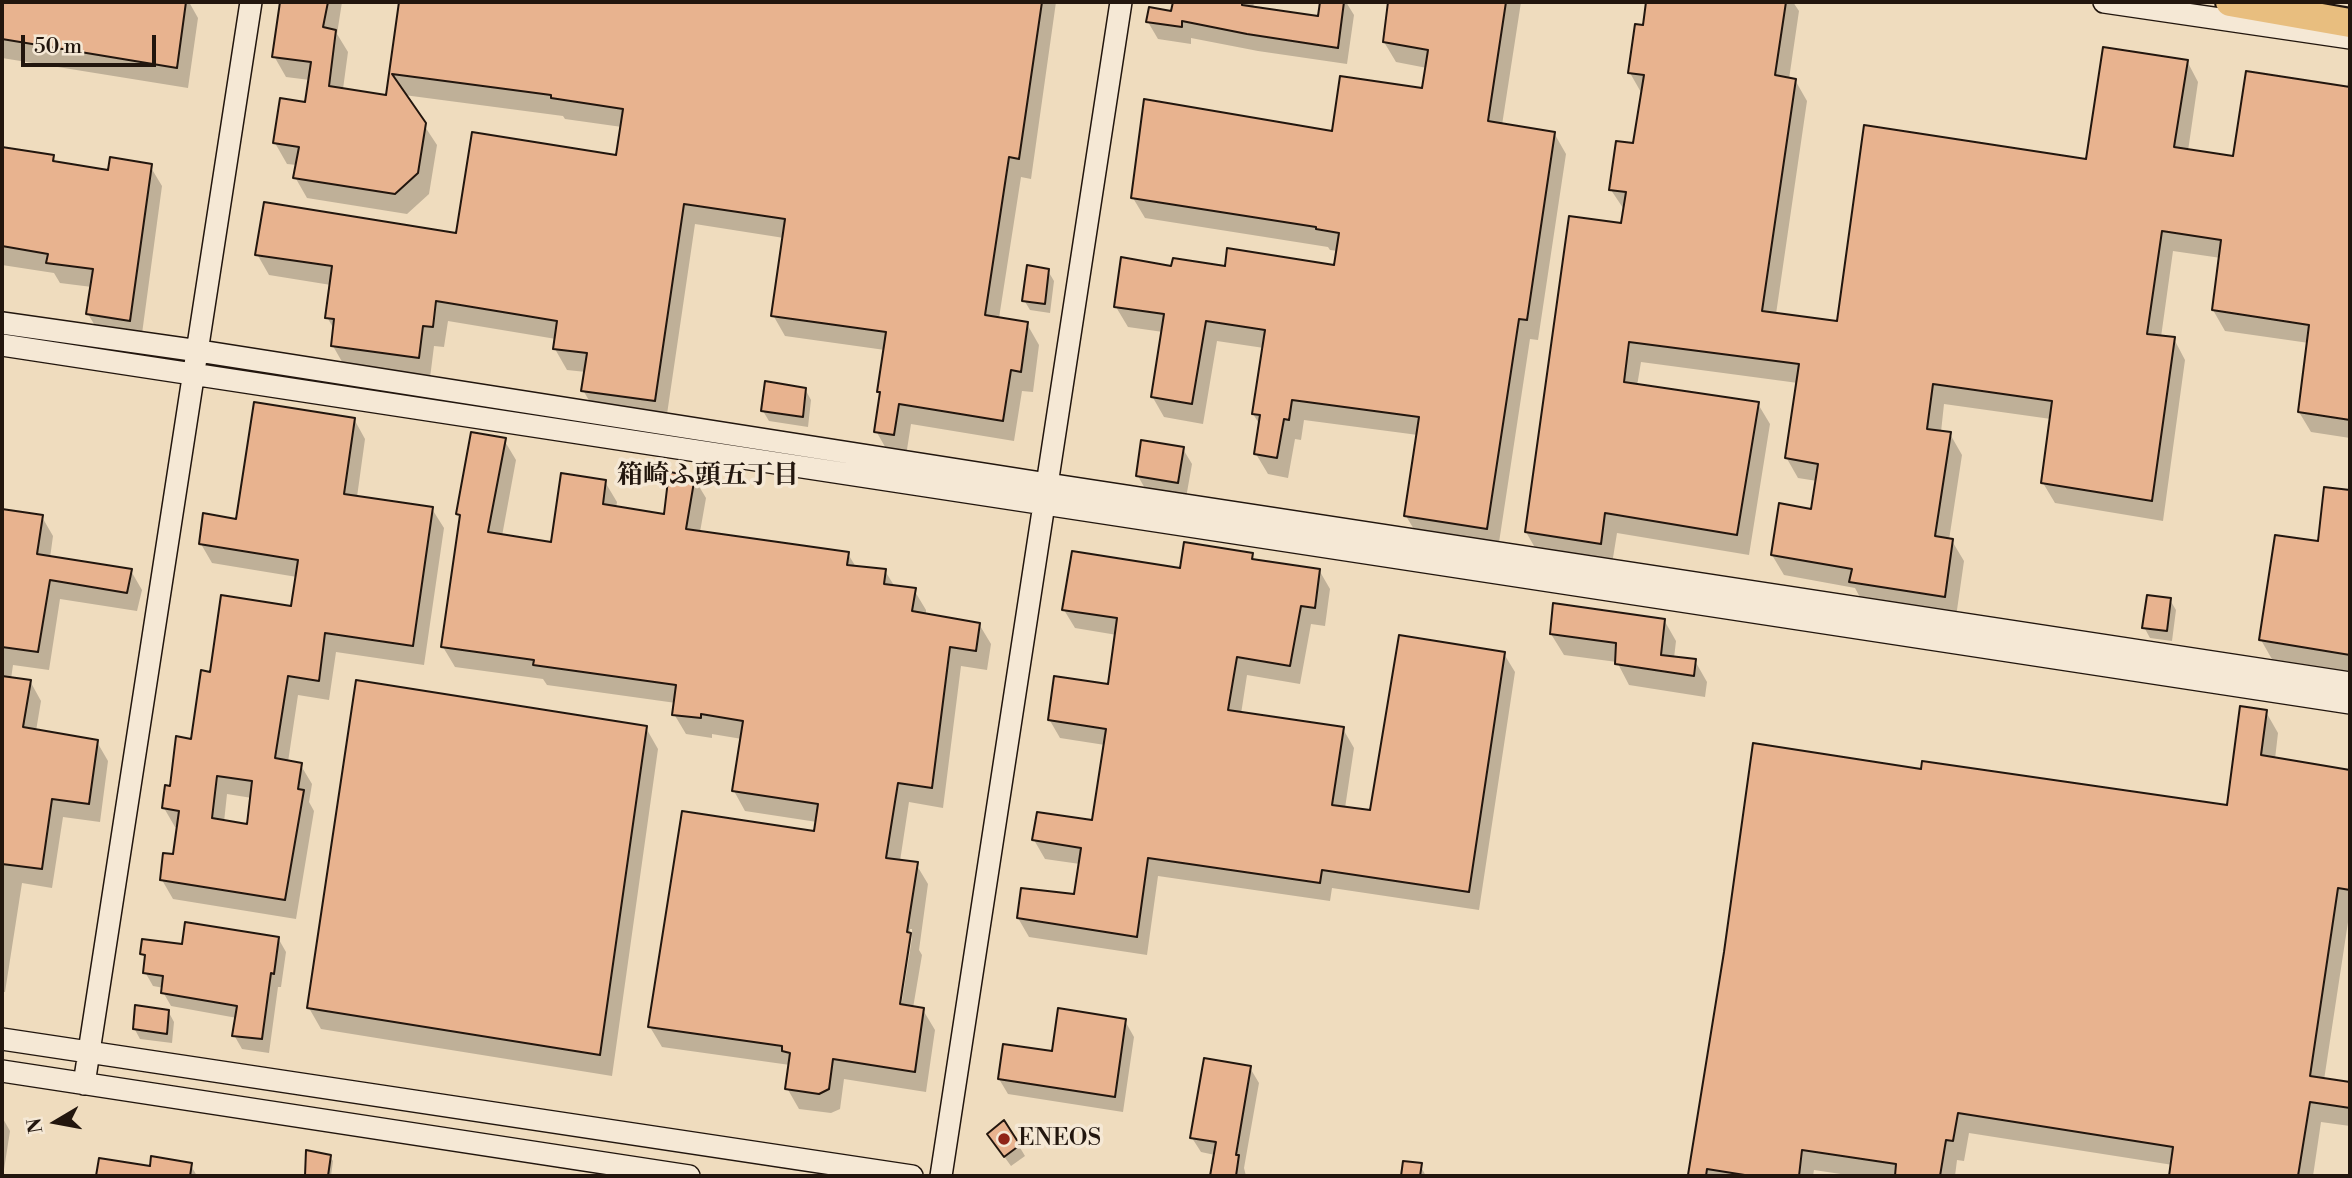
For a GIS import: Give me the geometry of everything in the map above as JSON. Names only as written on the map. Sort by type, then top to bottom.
[{"type":"highway","points":[[2230,2],[2350,23]]},
{"type":"street","points":[[84,1084],[251,2]]},
{"type":"street","points":[[941,1176],[1121,2]]},
{"type":"street","points":[[2104,2],[2350,38]]},
{"type":"street","points":[[2,323],[199,351],[1046,494],[2350,703]]},
{"type":"street","points":[[2,345],[2350,683]]},
{"type":"street","points":[[2,1039],[912,1176]]},
{"type":"street","points":[[2,1071],[689,1176]]},
{"type":"building","points":[[2,2],[186,2],[177,68],[2,39]]},
{"type":"building","points":[[280,2],[328,2],[323,27],[336,30],[329,86],[386,95],[399,2],[1042,2],[1019,159],[1009,157],[985,315],[1028,322],[1021,372],[1011,370],[1003,421],[899,404],[894,435],[874,432],[886,332],[771,316],[785,219],[684,204],[655,401],[581,391],[587,353],[553,349],[557,321],[436,301],[433,327],[423,326],[419,358],[331,346],[334,319],[325,318],[332,266],[255,255],[264,202],[456,233],[472,132],[616,155],[623,109],[551,98],[551,95],[392,74],[426,123],[418,173],[395,194],[293,178],[299,147],[273,143],[280,98],[305,102],[311,62],[272,57]]},
{"type":"building","points":[[1173,2],[1242,2],[1242,5],[1318,16],[1320,2],[1344,2],[1338,48],[1182,21],[1182,27],[1146,22],[1149,7],[1171,11]]},
{"type":"building","points":[[1388,2],[1506,2],[1488,121],[1555,132],[1527,320],[1519,319],[1487,529],[1404,516],[1419,417],[1292,400],[1289,420],[1284,419],[1277,458],[1254,454],[1260,415],[1252,414],[1265,330],[1206,321],[1192,404],[1151,397],[1164,314],[1114,307],[1121,257],[1171,266],[1173,258],[1225,266],[1227,248],[1334,265],[1339,233],[1316,227],[1131,198],[1144,99],[1332,131],[1340,76],[1422,88],[1428,50],[1383,42]]},
{"type":"building","points":[[1646,2],[1786,2],[1775,75],[1796,79],[1762,311],[1837,321],[1864,125],[2086,159],[2103,47],[2188,60],[2174,147],[2233,156],[2246,71],[2350,87],[2350,420],[2298,412],[2309,325],[2212,310],[2221,240],[2162,231],[2147,334],[2175,337],[2152,501],[2041,483],[2052,401],[1933,384],[1927,429],[1951,432],[1935,536],[1953,539],[1945,597],[1849,582],[1852,569],[1771,555],[1779,503],[1811,509],[1818,464],[1785,458],[1799,364],[1629,342],[1624,382],[1759,402],[1737,535],[1605,513],[1601,544],[1525,532],[1569,216],[1621,223],[1626,192],[1609,190],[1616,141],[1633,143],[1644,75],[1628,73],[1635,24],[1643,25]]},
{"type":"building","points":[[2,147],[54,155],[53,161],[108,170],[110,157],[152,164],[130,321],[86,314],[93,269],[46,263],[48,254],[2,246]]},
{"type":"building","points":[[1027,265],[1049,269],[1045,304],[1022,301]]},
{"type":"building","points":[[765,381],[806,388],[803,417],[761,411]]},
{"type":"building","points":[[254,402],[355,418],[344,494],[433,507],[413,646],[325,633],[319,681],[288,676],[275,758],[302,763],[298,789],[304,790],[285,900],[160,880],[163,853],[173,854],[179,811],[162,808],[165,785],[170,786],[176,736],[191,739],[201,670],[210,672],[221,595],[291,606],[298,560],[199,544],[203,513],[236,519]],"holes":[[[217,776],[252,781],[247,824],[212,818]]]},
{"type":"building","points":[[471,432],[506,438],[488,532],[551,542],[561,473],[606,480],[603,504],[664,514],[669,472],[695,476],[686,529],[849,552],[847,565],[886,569],[884,584],[916,588],[912,611],[980,623],[976,651],[950,647],[932,788],[898,783],[886,858],[918,862],[907,932],[911,933],[900,1004],[924,1008],[915,1072],[833,1059],[829,1089],[819,1094],[785,1089],[790,1053],[782,1051],[782,1046],[648,1027],[682,811],[814,831],[818,804],[732,791],[743,721],[701,714],[701,718],[672,715],[676,685],[533,665],[534,660],[441,647],[460,515],[456,514]]},
{"type":"building","points":[[1141,440],[1184,447],[1178,483],[1136,476]]},
{"type":"building","points":[[2324,487],[2350,490],[2350,655],[2259,640],[2275,535],[2318,541]]},
{"type":"building","points":[[2,509],[43,515],[37,554],[132,569],[127,593],[50,580],[38,652],[2,647]]},
{"type":"building","points":[[1184,542],[1253,553],[1252,559],[1320,569],[1315,608],[1301,606],[1290,666],[1237,657],[1228,710],[1344,727],[1332,805],[1370,810],[1399,635],[1505,652],[1469,892],[1322,870],[1320,883],[1148,858],[1137,937],[1017,918],[1021,888],[1074,894],[1081,848],[1032,840],[1037,812],[1092,820],[1106,729],[1048,720],[1054,676],[1108,684],[1117,618],[1062,610],[1072,551],[1180,568]]},
{"type":"building","points":[[2147,595],[2171,598],[2167,631],[2142,628]]},
{"type":"building","points":[[1553,603],[1665,619],[1661,655],[1696,659],[1694,676],[1615,664],[1616,643],[1550,634]]},
{"type":"building","points":[[2,676],[31,680],[23,727],[98,740],[89,804],[52,799],[42,869],[2,864]]},
{"type":"building","points":[[356,680],[647,726],[600,1055],[307,1008]]},
{"type":"building","points":[[2240,706],[2267,710],[2261,755],[2350,770],[2350,890],[2338,888],[2310,1076],[2350,1082],[2350,1108],[2310,1102],[2298,1176],[2169,1176],[2173,1147],[1958,1113],[1953,1141],[1946,1140],[1940,1176],[1895,1176],[1896,1164],[1802,1150],[1799,1176],[1751,1176],[1707,1169],[1706,1176],[1688,1175],[1724,952],[1753,743],[1921,769],[1922,761],[2227,805]]},
{"type":"building","points":[[185,922],[279,937],[262,1039],[232,1036],[237,1006],[161,993],[163,976],[143,973],[145,955],[140,954],[142,939],[182,944]]},
{"type":"building","points":[[135,1005],[169,1010],[167,1034],[133,1029]]},
{"type":"building","points":[[1058,1008],[1126,1019],[1115,1097],[998,1079],[1003,1044],[1052,1051]]},
{"type":"building","points":[[1204,1058],[1251,1066],[1236,1155],[1239,1155],[1236,1176],[1210,1176],[1216,1142],[1190,1138]]},
{"type":"building","name":"ENEOS","points":[[1004,1120],[1020,1145],[1004,1157],[987,1134]]},
{"type":"building","points":[[306,1150],[331,1155],[328,1176],[305,1176]]},
{"type":"building","points":[[151,1156],[192,1163],[190,1176],[96,1176],[99,1158],[150,1166]]},
{"type":"building","points":[[1403,1161],[1422,1163],[1420,1176],[1401,1176]]},
{"type":"place","name":"ENEOS","points":[[1004,1139]]},
{"type":"district","name":"箱崎ふ頭五丁目","points":[[708,477]]}]
